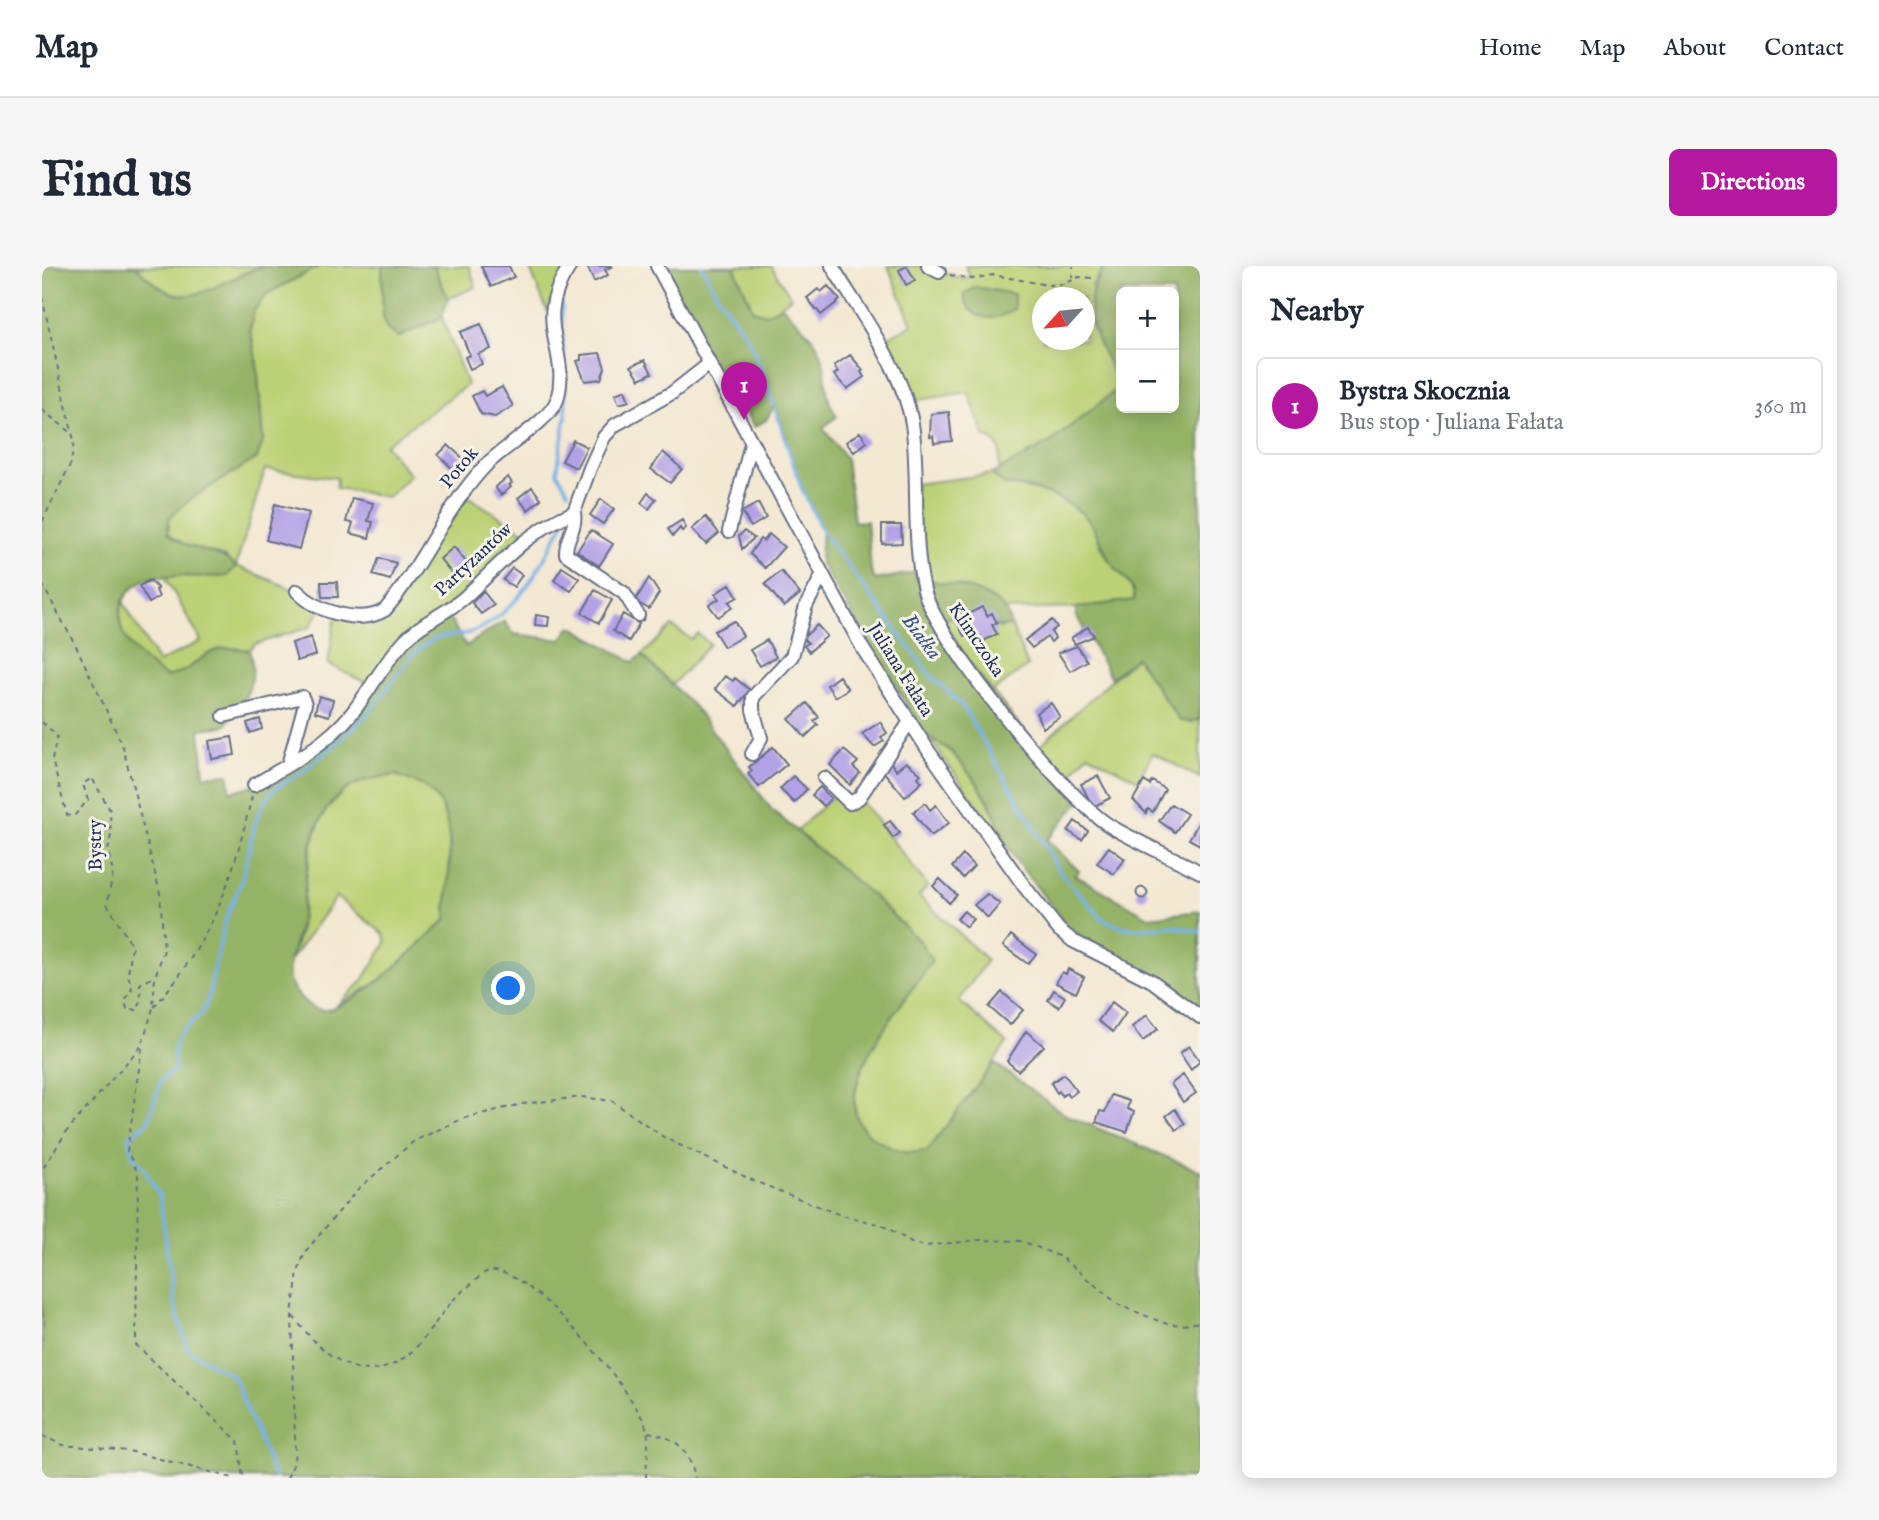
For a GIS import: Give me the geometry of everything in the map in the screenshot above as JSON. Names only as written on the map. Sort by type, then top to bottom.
[{"type":"street","name":"Potok","points":[[297,590],[325,612],[368,616],[385,610],[462,493],[503,448],[550,413],[556,402],[559,386],[552,306],[558,284],[570,266]]},
{"type":"street","name":"Juliana Fałata","points":[[657,266],[822,576],[909,723],[1024,886],[1059,930],[1073,941],[1152,981],[1200,1017]]},
{"type":"street","name":"Klimczoka","points":[[832,266],[905,394],[913,431],[923,582],[930,607],[942,630],[1010,721],[1076,798],[1109,825],[1200,872]]},
{"type":"street","points":[[638,615],[624,593],[566,554],[565,547],[574,531],[574,512],[595,457],[615,425],[672,393],[709,364]]},
{"type":"street","points":[[729,531],[751,444]]},
{"type":"street","name":"Partyzantów","points":[[254,785],[324,740],[351,714],[405,640],[464,598],[523,540],[546,524],[574,512]]},
{"type":"street","points":[[752,754],[761,738],[753,710],[753,698],[792,656],[806,606],[822,576]]},
{"type":"street","points":[[224,716],[302,697],[305,705],[288,765]]},
{"type":"street","points":[[824,778],[850,803],[859,798],[909,723]]},
{"type":"path","points":[[1072,279],[1073,266]]},
{"type":"path","points":[[934,269],[972,279],[993,275],[1048,285],[1091,278]]},
{"type":"path","points":[[42,298],[73,433],[71,463],[42,522]]},
{"type":"path","points":[[42,410],[73,433]]},
{"type":"path","points":[[42,584],[77,648],[122,744],[160,893],[164,950],[155,977],[153,1008],[142,1045],[127,1151],[138,1173],[136,1345],[238,1441],[243,1478]]},
{"type":"path","name":"Bystry","points":[[42,722],[57,736],[52,760],[67,815],[74,816],[88,800],[83,784],[92,778],[110,810],[111,835],[108,851],[113,873],[107,904],[132,946],[128,975],[132,989],[125,1001],[127,1009],[138,1010],[141,1000],[140,984],[155,977]]},
{"type":"path","points":[[153,1008],[181,975],[212,927],[232,873],[254,785]]},
{"type":"path","points":[[42,1170],[66,1131],[142,1045]]},
{"type":"path","points":[[287,1478],[294,1463],[295,1443],[292,1314],[298,1272],[314,1238],[357,1190],[414,1141],[437,1129],[490,1110],[582,1097],[612,1101],[665,1138],[754,1181],[838,1214],[882,1225],[913,1243],[925,1246],[979,1240],[1022,1241],[1060,1257],[1119,1305],[1164,1323],[1182,1325],[1200,1322]]},
{"type":"path","points":[[292,1314],[324,1353],[362,1371],[378,1370],[413,1351],[454,1296],[485,1272],[507,1275],[534,1290],[593,1347],[648,1432],[646,1478]]},
{"type":"path","points":[[648,1432],[661,1434],[681,1445],[690,1459],[695,1478]]},
{"type":"path","points":[[42,1436],[63,1445],[129,1451],[233,1478]]},
{"type":"green space","points":[[42,266],[136,266],[168,292],[182,295],[210,289],[260,267],[320,266],[268,293],[254,310],[250,330],[257,364],[263,441],[257,458],[192,498],[169,518],[168,532],[176,539],[220,556],[236,567],[227,576],[171,576],[144,580],[128,593],[121,609],[120,621],[128,643],[146,662],[166,677],[179,673],[220,649],[249,650],[253,672],[244,699],[225,726],[200,729],[204,776],[229,774],[230,792],[254,785],[324,740],[405,640],[446,613],[466,646],[504,621],[514,634],[561,640],[571,626],[633,662],[642,655],[695,708],[772,810],[874,897],[921,943],[932,961],[886,1025],[870,1051],[859,1077],[854,1102],[859,1123],[877,1140],[901,1152],[927,1151],[994,1063],[1066,1115],[1200,1171],[1200,1478],[42,1478]],"holes":[[[396,775],[426,788],[445,815],[450,849],[446,920],[369,988],[336,1007],[316,1009],[304,1002],[293,989],[289,972],[301,920],[309,856],[316,829],[330,805],[344,791],[360,782]]]},
{"type":"green space","points":[[136,266],[263,266],[205,293],[180,297],[160,290]]},
{"type":"green space","points":[[320,266],[382,266],[383,316],[399,337],[442,317],[467,385],[385,445],[410,475],[388,497],[336,488],[337,478],[265,469],[236,566],[297,591],[321,609],[310,627],[255,644],[249,650],[232,648],[211,652],[179,673],[166,677],[147,664],[123,635],[119,613],[123,602],[158,663],[201,641],[165,577],[178,576],[226,557],[176,541],[168,532],[169,518],[192,498],[257,458],[263,441],[257,364],[250,329],[254,310],[268,293]]},
{"type":"green space","points":[[382,266],[434,266],[448,299],[442,317],[399,337],[387,329],[383,316]]},
{"type":"green space","points":[[434,266],[469,266],[476,287],[448,299]]},
{"type":"green space","points":[[529,266],[562,266],[565,274],[547,311]]},
{"type":"green space","points":[[657,266],[734,266],[753,310],[766,314],[782,306],[814,340],[823,361],[829,401],[837,416],[823,428],[846,459],[854,522],[867,521],[871,571],[875,580],[922,571],[923,582],[943,583],[978,592],[1005,611],[1011,625],[992,625],[952,617],[938,623],[1080,801],[1047,840],[1079,871],[1075,875],[1149,917],[1200,911],[1200,1007],[1155,975],[1081,937],[1067,926],[1018,863],[1007,846],[990,803],[977,783],[952,752],[927,735],[920,726],[820,562],[822,531],[801,487],[775,404],[766,420],[754,427],[745,410],[736,403]]},
{"type":"green space","points":[[734,266],[771,266],[791,297],[772,312],[759,314],[753,310]]},
{"type":"green space","points":[[888,266],[927,266],[960,278],[971,277],[965,266],[1105,266],[1092,287],[1032,287],[1032,350],[1095,350],[1095,332],[1116,378],[1116,390],[1051,442],[999,470],[1000,449],[990,438],[985,437],[968,392],[907,402],[877,344],[912,324]]},
{"type":"green space","points":[[1105,266],[1200,266],[1200,719],[1192,722],[1180,721],[1136,657],[1111,678],[1076,615],[1076,608],[1134,600],[1130,584],[1109,559],[1085,516],[1052,496],[1028,488],[1004,485],[992,474],[1051,442],[1116,390],[1116,413],[1179,413],[1179,287],[1116,287],[1116,379],[1095,333],[1095,287]]},
{"type":"green space","points":[[975,287],[1014,294],[1014,309],[991,318],[977,314],[971,310],[964,294]]},
{"type":"green space","points":[[992,474],[1004,485],[1028,488],[1053,496],[1085,516],[1108,559],[1132,588],[1135,600],[1076,608],[1005,610],[978,594],[934,581],[923,582],[915,484]]},
{"type":"green space","points":[[462,493],[530,535],[372,686],[328,664],[336,613],[379,614]]},
{"type":"green space","points":[[948,616],[1000,628],[1011,625],[1028,666],[989,694],[942,619]]},
{"type":"green space","points":[[672,626],[691,639],[698,634],[710,644],[672,685],[642,655]]},
{"type":"green space","points":[[1136,657],[1168,704],[1192,722],[1200,719],[1200,778],[1153,753],[1138,780],[1088,754],[1063,783],[1035,750]]},
{"type":"green space","points":[[927,735],[955,756],[977,783],[994,813],[1007,846]]},
{"type":"green space","points":[[396,775],[426,788],[437,800],[444,814],[450,849],[446,920],[384,978],[335,1007],[362,982],[386,943],[384,934],[336,897],[288,964],[299,934],[312,846],[329,806],[344,790],[364,779]]},
{"type":"green space","points":[[838,791],[850,803],[859,798],[928,886],[919,896],[987,960],[959,1001],[1007,1043],[954,1120],[927,1151],[901,1152],[877,1140],[860,1124],[855,1104],[858,1081],[881,1032],[924,973],[921,943],[874,897],[797,831]]},
{"type":"building","points":[[481,266],[509,266],[514,277],[491,287]]},
{"type":"building","points":[[587,266],[613,266],[605,270],[608,275],[594,282]]},
{"type":"building","points":[[907,266],[915,280],[906,285],[899,270]]},
{"type":"building","points":[[828,286],[840,300],[821,315],[807,298],[818,289],[821,292]]},
{"type":"building","points":[[481,324],[491,349],[478,354],[482,364],[470,369],[465,357],[470,355],[460,332]]},
{"type":"building","points":[[600,353],[605,368],[601,379],[585,381],[577,361],[581,360],[581,355]]},
{"type":"building","points":[[850,355],[863,370],[861,372],[864,377],[847,389],[834,375],[838,372],[834,366]]},
{"type":"building","points":[[645,360],[652,373],[640,379],[631,366]]},
{"type":"building","points":[[502,387],[513,406],[495,417],[481,414],[472,396],[482,391],[485,396]]},
{"type":"building","points":[[625,390],[629,401],[619,404],[615,394]]},
{"type":"building","points":[[949,412],[952,441],[934,443],[933,436],[930,437],[931,414]]},
{"type":"building","points":[[860,432],[867,442],[854,452],[846,442]]},
{"type":"building","points":[[573,440],[587,447],[576,468],[562,461]]},
{"type":"building","points":[[448,445],[466,461],[456,472],[438,455]]},
{"type":"building","points":[[663,452],[682,469],[670,483],[651,469]]},
{"type":"building","points":[[508,477],[512,483],[509,485],[511,487],[501,495],[495,487]]},
{"type":"building","points":[[532,487],[541,499],[528,510],[518,498]]},
{"type":"building","points":[[648,493],[656,499],[649,509],[641,503]]},
{"type":"building","points":[[352,498],[373,503],[368,521],[373,522],[369,538],[350,533],[353,523],[346,522]]},
{"type":"building","points":[[601,499],[614,509],[603,524],[590,515]]},
{"type":"building","points":[[758,503],[766,518],[751,527],[742,512]]},
{"type":"building","points":[[275,504],[309,513],[299,549],[266,540]]},
{"type":"building","points":[[706,517],[719,533],[706,544],[692,529]]},
{"type":"building","points":[[682,520],[686,528],[682,531],[680,528],[673,536],[668,529]]},
{"type":"building","points":[[882,525],[901,525],[902,543],[882,544]]},
{"type":"building","points":[[591,530],[613,544],[599,566],[577,551]]},
{"type":"building","points":[[744,531],[754,538],[742,549],[739,536]]},
{"type":"building","points":[[769,534],[784,547],[765,568],[750,554],[760,539],[763,541]]},
{"type":"building","points":[[454,547],[467,563],[453,575],[440,559]]},
{"type":"building","points":[[379,558],[396,563],[390,580],[373,575]]},
{"type":"building","points":[[562,567],[579,578],[571,591],[554,580]]},
{"type":"building","points":[[512,568],[522,575],[514,587],[503,580]]},
{"type":"building","points":[[781,571],[800,594],[784,607],[765,584]]},
{"type":"building","points":[[649,578],[659,593],[649,609],[635,601]]},
{"type":"building","points":[[150,580],[158,589],[156,590],[159,597],[149,603],[139,586]]},
{"type":"building","points":[[321,582],[337,582],[338,597],[322,597]]},
{"type":"building","points":[[730,584],[738,597],[729,602],[733,607],[718,617],[709,605],[719,599],[715,594]]},
{"type":"building","points":[[595,590],[612,600],[599,623],[582,613]]},
{"type":"building","points":[[483,591],[494,605],[481,614],[472,603]]},
{"type":"building","points":[[982,607],[987,616],[992,613],[997,623],[992,625],[997,634],[980,643],[974,631],[964,636],[956,620]]},
{"type":"building","points":[[623,614],[639,624],[629,641],[613,631]]},
{"type":"building","points":[[536,615],[549,617],[548,626],[535,625]]},
{"type":"building","points":[[1052,620],[1057,627],[1051,632],[1055,638],[1051,642],[1047,637],[1032,648],[1025,640]]},
{"type":"building","points":[[734,621],[743,636],[724,647],[714,631]]},
{"type":"building","points":[[817,625],[827,636],[809,652],[804,646],[808,643],[803,638]]},
{"type":"building","points":[[1088,627],[1094,636],[1075,644],[1071,638]]},
{"type":"building","points":[[311,637],[316,655],[297,661],[292,643]]},
{"type":"building","points":[[767,640],[776,657],[760,666],[750,650]]},
{"type":"building","points":[[1077,646],[1087,661],[1070,671],[1058,653]]},
{"type":"building","points":[[725,676],[733,681],[735,678],[750,690],[737,706],[715,689]]},
{"type":"building","points":[[839,676],[848,689],[835,697],[827,685]]},
{"type":"building","points":[[319,696],[333,700],[329,716],[315,712]]},
{"type":"building","points":[[807,703],[819,717],[814,721],[818,725],[805,737],[789,719]]},
{"type":"building","points":[[1051,703],[1060,717],[1043,728],[1036,713]]},
{"type":"building","points":[[260,719],[262,729],[250,733],[247,723]]},
{"type":"building","points":[[880,722],[887,733],[881,737],[884,741],[874,747],[862,734]]},
{"type":"building","points":[[232,737],[235,755],[212,759],[209,741]]},
{"type":"building","points":[[773,747],[787,764],[759,787],[748,774],[752,771],[749,767]]},
{"type":"building","points":[[844,750],[858,762],[853,767],[860,773],[850,785],[830,765]]},
{"type":"building","points":[[906,762],[921,774],[918,777],[922,782],[905,797],[882,770],[891,763],[896,770]]},
{"type":"building","points":[[793,776],[807,789],[794,803],[780,789]]},
{"type":"building","points":[[1098,776],[1110,798],[1093,807],[1081,784]]},
{"type":"building","points":[[1144,781],[1150,785],[1152,781],[1165,789],[1153,812],[1148,809],[1146,813],[1133,800]]},
{"type":"building","points":[[820,787],[831,798],[824,806],[812,795]]},
{"type":"building","points":[[925,803],[930,810],[936,805],[949,823],[931,836],[913,812]]},
{"type":"building","points":[[1171,804],[1187,814],[1175,832],[1159,821]]},
{"type":"building","points":[[1200,820],[1200,845],[1189,839]]},
{"type":"building","points":[[890,821],[900,833],[893,838],[884,825]]},
{"type":"building","points":[[1075,821],[1088,831],[1082,840],[1068,831]]},
{"type":"building","points":[[1109,847],[1125,859],[1114,874],[1097,863]]},
{"type":"building","points":[[963,855],[974,866],[963,878],[952,867]]},
{"type":"building","points":[[940,879],[957,895],[949,903],[933,886]]},
{"type":"building","points":[[1142,887],[1148,893],[1142,899],[1136,893]]},
{"type":"building","points":[[987,894],[1000,904],[988,918],[974,905]]},
{"type":"building","points":[[964,911],[973,919],[966,927],[957,919]]},
{"type":"building","points":[[1011,935],[1036,954],[1028,964],[1003,946]]},
{"type":"building","points":[[1068,969],[1084,977],[1076,993],[1056,983],[1062,972],[1066,974]]},
{"type":"building","points":[[1054,990],[1065,997],[1059,1007],[1048,1000]]},
{"type":"building","points":[[1002,992],[1023,1010],[1010,1025],[989,1007]]},
{"type":"building","points":[[1112,1002],[1126,1013],[1113,1032],[1098,1021]]},
{"type":"building","points":[[1147,1015],[1158,1029],[1143,1041],[1132,1027]]},
{"type":"building","points":[[1026,1031],[1044,1046],[1018,1071],[1007,1061]]},
{"type":"building","points":[[1189,1046],[1200,1061],[1191,1070],[1180,1053]]},
{"type":"building","points":[[1064,1074],[1077,1091],[1069,1097],[1066,1093],[1062,1096],[1059,1091],[1057,1093],[1051,1083]]},
{"type":"building","points":[[1183,1075],[1196,1093],[1183,1102],[1171,1084]]},
{"type":"building","points":[[1111,1095],[1129,1101],[1127,1109],[1134,1112],[1127,1132],[1096,1122],[1100,1111],[1105,1112]]},
{"type":"building","points":[[1175,1109],[1185,1124],[1176,1130],[1166,1116]]},
{"type":"waterway","name":"Białka","points":[[702,266],[719,298],[748,338],[763,372],[801,487],[822,531],[931,676],[962,705],[1062,875],[1102,918],[1118,926],[1136,929],[1174,926],[1200,932]]},
{"type":"waterway","points":[[561,295],[564,357]]},
{"type":"waterway","points":[[565,386],[566,416],[557,472],[568,491]]},
{"type":"waterway","points":[[275,1477],[233,1376],[188,1350],[174,1303],[160,1197],[145,1170],[132,1154],[130,1136],[148,1122],[161,1080],[175,1070],[174,1053],[180,1033],[204,1009],[227,916],[241,882],[256,820],[267,798],[277,787],[308,768],[352,729],[377,703],[404,664],[421,648],[435,639],[472,632],[503,613],[538,570],[564,521]]},
{"type":"place","name":"Bystra Skocznia","points":[[744,420]]}]
